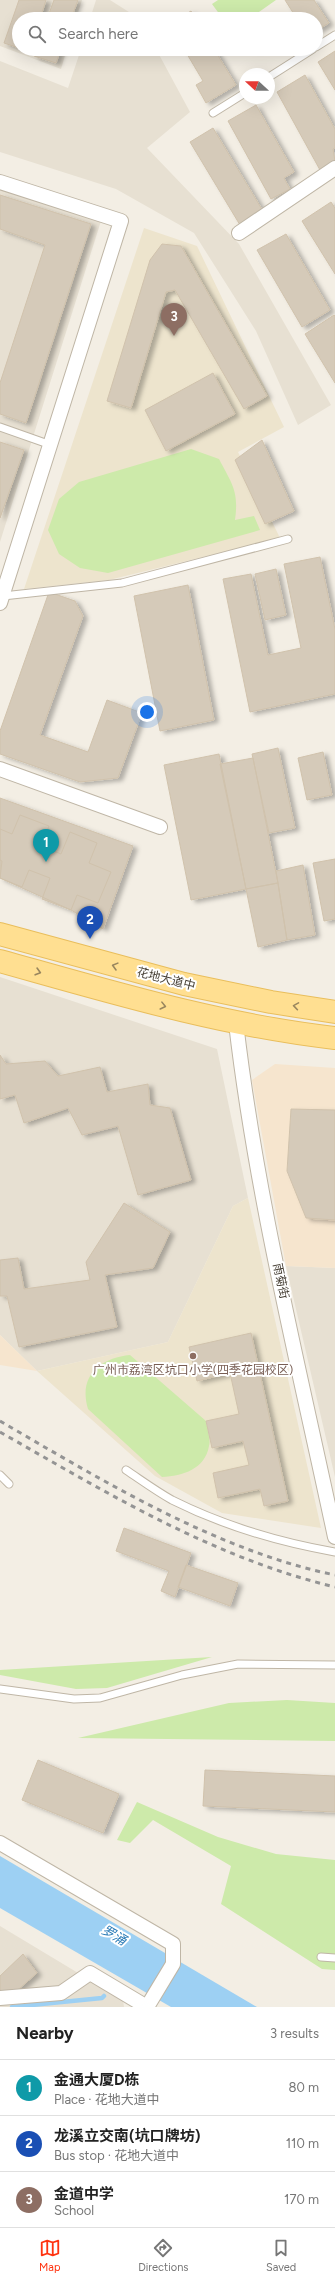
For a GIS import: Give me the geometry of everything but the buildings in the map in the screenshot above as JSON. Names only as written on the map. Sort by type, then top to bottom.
[{"type":"main road","name":"花地大道中","points":[[0,934],[170,981],[272,1002],[335,1012]]},
{"type":"main road","points":[[0,961],[152,1004],[236,1023],[293,1033],[335,1038]]},
{"type":"street","points":[[239,233],[335,168]]},
{"type":"street","points":[[0,182],[121,221],[1,599]]},
{"type":"street","points":[[0,769],[160,827]]},
{"type":"street","name":"雨菊街","points":[[236,1023],[248,1117],[335,1538]]},
{"type":"street","points":[[0,1843],[173,1944],[173,1964],[147,2007],[90,1973],[61,1993],[0,1998]]},
{"type":"lane","points":[[323,43],[335,35]]},
{"type":"lane","points":[[275,73],[302,56]]},
{"type":"lane","points":[[213,113],[239,97]]},
{"type":"lane","points":[[0,427],[51,445]]},
{"type":"lane","points":[[1,599],[122,582],[288,539]]},
{"type":"lane","points":[[126,1470],[171,1499],[232,1526],[290,1544],[335,1552]]},
{"type":"lane","points":[[0,1475],[8,1484]]},
{"type":"lane","points":[[0,1688],[67,1699],[100,1698],[182,1675],[238,1664],[294,1663],[335,1665]]},
{"type":"lane","points":[[321,1957],[335,1958]]},
{"type":"shaded area","points":[[0,0],[82,0],[78,12],[12,12],[12,51],[0,46]]},
{"type":"shaded area","points":[[96,0],[110,0],[129,12],[92,12]]},
{"type":"shaded area","points":[[27,56],[65,56],[61,69]]},
{"type":"shaded area","points":[[79,56],[160,56],[190,112],[147,148],[239,244],[331,405],[298,425],[256,331],[194,233],[116,189],[0,152],[0,61],[68,88]]},
{"type":"shaded area","points":[[0,190],[101,221],[0,542]]},
{"type":"shaded area","points":[[144,228],[197,246],[284,427],[238,452],[280,538],[109,580],[24,589]]},
{"type":"shaded area","points":[[0,977],[217,1049],[248,1198],[233,1206],[168,1342],[37,1371],[0,1335]]},
{"type":"shaded area","points":[[275,1064],[335,1068],[335,1268],[286,1266],[252,1080]]},
{"type":"shaded area","name":"广州市荔湾区坑口小学(四季花园校区)","points":[[248,1198],[321,1528],[222,1513],[155,1476],[37,1371],[168,1342],[233,1206]]},
{"type":"shaded area","points":[[286,1266],[335,1268],[335,1477]]},
{"type":"shaded area","points":[[0,1335],[37,1371],[0,1365]]},
{"type":"shaded area","points":[[0,1926],[123,2000],[124,2007],[0,2007]]},
{"type":"green space","points":[[218,0],[276,0],[259,12],[218,12],[212,4]]},
{"type":"green space","points":[[191,449],[219,459],[231,482],[235,495],[235,520],[254,516],[260,530],[108,573],[80,568],[59,554],[48,530],[59,499],[79,482]]},
{"type":"green space","points":[[130,1355],[206,1421],[209,1437],[207,1454],[198,1466],[192,1470],[178,1475],[162,1477],[88,1409],[86,1387],[89,1378],[94,1371],[109,1360]]},
{"type":"green space","points":[[212,1657],[107,1688],[76,1689],[0,1675],[0,1670]]},
{"type":"green space","points":[[287,1700],[335,1703],[335,1741],[78,1738],[229,1703]]},
{"type":"green space","points":[[137,1802],[218,1837],[276,1854],[335,1860],[335,1970],[322,1969],[221,1904],[231,1866],[153,1820],[130,1843],[117,1840]]},
{"type":"water","name":"罗涌","points":[[0,1856],[257,2007],[171,2007],[0,1908]]},
{"type":"waterway","points":[[12,2007],[102,1998],[104,1996]]},
{"type":"railway","points":[[0,1421],[120,1490],[205,1532],[291,1564],[335,1575]]},
{"type":"railway","points":[[0,1432],[80,1478],[162,1522],[247,1559],[290,1575],[335,1587]]},
{"type":"place","name":"金道中学","points":[[174,336]]},
{"type":"place","name":"金通大厦D栋","points":[[46,862]]},
{"type":"place","name":"龙溪立交南(坑口牌坊)","points":[[90,939]]},
{"type":"place","name":"广州市荔湾区坑口小学(四季花园校区)","points":[[193,1356]]}]
